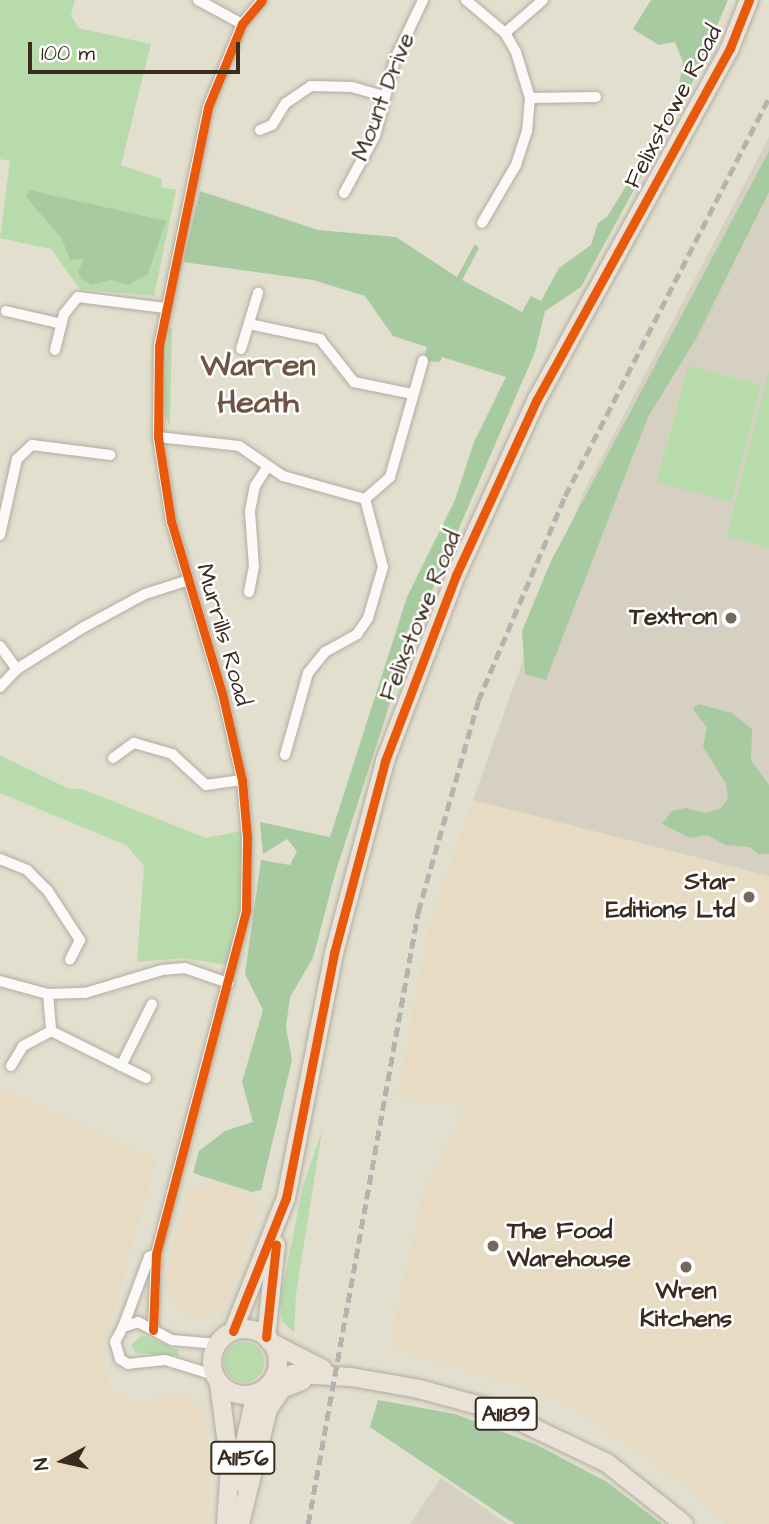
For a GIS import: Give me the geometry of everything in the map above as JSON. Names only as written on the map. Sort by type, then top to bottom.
[{"type":"main road","name":"Felixstowe Road","points":[[268,1339],[266,1304],[281,1214],[352,875],[385,761],[456,575],[536,401],[730,48],[749,0]]},
{"type":"main road","name":"Felixstowe Road","points":[[233,1331],[281,1214]]},
{"type":"main road","points":[[233,1331],[256,1331],[268,1339],[278,1360],[274,1379],[256,1393],[236,1394],[216,1379],[217,1344],[233,1331]]},
{"type":"main road","name":"A1189","points":[[268,1339],[305,1363],[351,1377],[468,1401],[539,1427],[614,1468],[684,1524]]},
{"type":"main road","name":"A1189","points":[[274,1379],[293,1374],[351,1377]]},
{"type":"main road","points":[[240,1524],[268,1409],[286,1387],[322,1375]]},
{"type":"main road","name":"A1156","points":[[216,1379],[230,1468],[226,1524]]},
{"type":"main road","name":"A1156","points":[[240,1524],[243,1450],[256,1393]]},
{"type":"street","points":[[198,0],[243,24]]},
{"type":"street","name":"Murrills Road","points":[[153,1330],[156,1254],[246,910],[243,780],[222,693],[186,580],[158,437],[157,386],[165,308],[208,107],[243,24],[262,0]]},
{"type":"street","name":"Mount Drive","points":[[344,193],[375,136],[395,59],[423,0]]},
{"type":"street","points":[[466,0],[505,33],[516,52],[530,98],[527,131],[516,165],[482,223]]},
{"type":"street","points":[[505,33],[544,0]]},
{"type":"street","points":[[260,130],[272,125],[286,103],[312,86],[352,87],[384,96]]},
{"type":"street","points":[[530,98],[596,97]]},
{"type":"street","points":[[242,349],[258,293]]},
{"type":"street","points":[[55,350],[69,305],[87,295],[165,308]]},
{"type":"street","points":[[6,311],[62,324]]},
{"type":"street","points":[[249,324],[320,339],[354,382],[412,394]]},
{"type":"street","points":[[365,499],[390,477],[423,361]]},
{"type":"street","points":[[158,437],[239,446],[283,476],[365,499]]},
{"type":"street","points":[[0,535],[17,459],[33,445],[110,455]]},
{"type":"street","points":[[249,592],[254,567],[250,511],[256,486],[268,466]]},
{"type":"street","points":[[285,755],[308,673],[325,652],[357,634],[368,618],[383,567],[365,499]]},
{"type":"street","points":[[0,687],[16,669],[145,594],[186,580]]},
{"type":"street","points":[[0,646],[16,669]]},
{"type":"street","points":[[113,758],[134,743],[172,754],[206,785],[243,780]]},
{"type":"street","points":[[0,859],[27,870],[48,891],[80,940],[70,960]]},
{"type":"street","points":[[0,981],[48,994],[85,993],[173,969],[205,973],[228,983]]},
{"type":"street","points":[[48,994],[51,1031]]},
{"type":"street","points":[[121,1066],[152,1004]]},
{"type":"street","points":[[11,1066],[23,1046],[51,1031]]},
{"type":"street","points":[[51,1031],[146,1078]]},
{"type":"street","name":"Murrills Road","points":[[123,1327],[149,1256],[156,1254]]},
{"type":"street","points":[[216,1379],[165,1360],[128,1364],[116,1351],[117,1334],[123,1327],[138,1322],[173,1339],[217,1344]]},
{"type":"shaded area","points":[[769,137],[769,876],[473,800],[582,495]]},
{"type":"shaded area","points":[[473,800],[769,876],[769,1524],[726,1524],[688,1487],[556,1397],[389,1348],[424,1187],[467,1107],[397,1097],[429,924]]},
{"type":"shaded area","points":[[0,1088],[157,1159],[105,1340],[104,1367],[112,1390],[138,1402],[180,1393],[202,1407],[210,1463],[209,1524],[0,1524]]},
{"type":"shaded area","points":[[206,1179],[260,1202],[227,1301],[209,1317],[192,1322],[167,1294],[164,1280],[189,1187],[200,1191]]},
{"type":"shaded area","points":[[441,1478],[507,1524],[410,1524]]},
{"type":"green space","points":[[0,0],[75,0],[71,15],[78,28],[151,44],[121,165],[162,179],[161,187],[176,190],[154,296],[80,289],[51,249],[0,238],[10,161],[0,159]]},
{"type":"green space","points":[[651,0],[728,0],[694,79],[581,287],[545,311],[535,352],[409,644],[335,874],[313,958],[290,997],[286,1027],[292,1060],[261,1190],[252,1192],[193,1173],[199,1151],[225,1131],[253,1122],[242,1082],[263,1010],[245,974],[261,860],[290,865],[297,851],[287,839],[263,854],[260,822],[330,837],[407,597],[455,500],[474,442],[506,377],[442,357],[440,362],[423,361],[427,347],[393,336],[365,296],[313,280],[183,262],[200,191],[318,230],[396,237],[457,277],[475,244],[479,248],[462,280],[522,312],[531,296],[541,301],[559,268],[591,245],[598,223],[607,217],[643,159],[678,91],[683,62],[675,42],[659,45],[633,29]]},
{"type":"green space","points":[[769,151],[769,192],[697,337],[648,417],[546,680],[525,674],[522,631],[551,561]]},
{"type":"green space","points":[[29,190],[166,221],[148,274],[129,285],[111,280],[92,285],[81,279],[78,272],[84,259],[70,260],[62,239],[26,197]]},
{"type":"green space","points":[[169,327],[172,328],[170,426],[163,410]]},
{"type":"green space","points":[[688,366],[761,385],[731,502],[657,482]]},
{"type":"green space","points":[[769,371],[769,548],[726,537]]},
{"type":"green space","points":[[698,704],[732,713],[752,729],[751,760],[769,785],[769,854],[758,854],[750,847],[726,845],[707,835],[690,838],[662,824],[672,811],[686,808],[706,813],[721,808],[728,799],[726,784],[703,747],[707,728],[693,709]]},
{"type":"green space","points":[[0,755],[69,789],[82,789],[206,838],[246,830],[246,910],[233,966],[182,958],[137,962],[144,866],[126,845],[0,793]]},
{"type":"green space","points":[[322,1131],[296,1294],[294,1332],[282,1321],[280,1301],[303,1186]]},
{"type":"green space","points":[[142,1335],[179,1350],[178,1356],[136,1353],[131,1345]]},
{"type":"green space","points":[[244,1342],[258,1348],[264,1362],[258,1376],[244,1382],[230,1376],[224,1362],[230,1348]]},
{"type":"green space","points":[[378,1400],[455,1414],[537,1445],[607,1482],[662,1524],[515,1524],[370,1427]]},
{"type":"railway","points":[[308,1524],[418,912],[478,701],[565,496],[769,97]]},
{"type":"cycle path","points":[[153,1330],[156,1254],[246,910],[247,837],[242,780],[222,693],[171,521],[158,437],[159,346],[208,107],[242,24],[262,0]]},
{"type":"cycle path","points":[[233,1331],[286,1198],[334,953],[385,761],[456,575],[536,401],[730,48],[749,0]]},
{"type":"cycle path","points":[[266,1337],[276,1245]]},
{"type":"place","name":"Textron","points":[[731,618]]},
{"type":"place","name":"Star Editions Ltd","points":[[749,897]]},
{"type":"place","name":"The Food Warehouse","points":[[493,1246]]},
{"type":"place","name":"Wren Kitchens","points":[[686,1267]]},
{"type":"district","name":"Warren Heath","points":[[258,386]]}]
